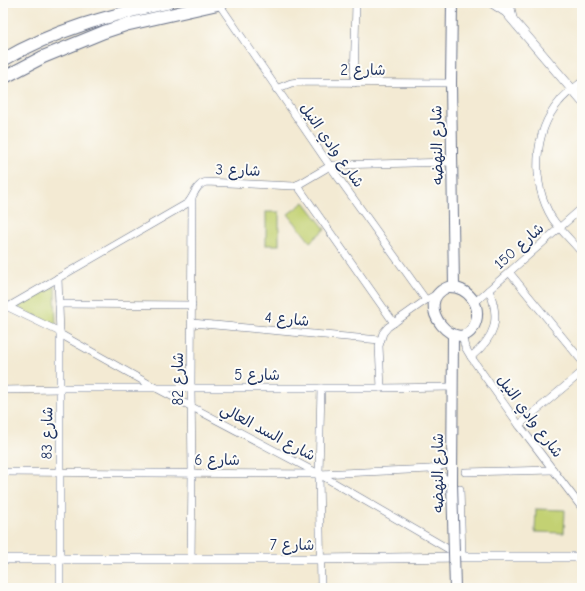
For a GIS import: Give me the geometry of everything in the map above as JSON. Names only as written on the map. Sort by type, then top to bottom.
[{"type":"highway","points":[[3,60],[33,44],[70,28],[116,14],[167,3]]},
{"type":"highway","points":[[3,78],[43,57],[104,32],[125,25],[220,3]]},
{"type":"main road","name":"شارع النهضه","points":[[452,3],[451,83],[454,287]]},
{"type":"main road","points":[[454,287],[460,288],[466,292],[474,303],[476,309],[476,323],[468,334],[457,335],[442,327],[435,315],[433,308],[434,300],[437,294],[442,289],[454,287]]},
{"type":"main road","name":"شارع النهضه","points":[[455,588],[452,461],[453,387],[457,335]]},
{"type":"street","name":"شارع وادي النيل","points":[[220,3],[276,89],[426,300]]},
{"type":"street","points":[[354,82],[356,3]]},
{"type":"street","points":[[492,3],[506,12],[582,101]]},
{"type":"street","points":[[509,3],[512,20]]},
{"type":"street","name":"شارع 2","points":[[276,89],[283,85],[298,82],[451,83]]},
{"type":"street","points":[[582,82],[559,101],[550,115],[542,133],[537,160],[540,185],[545,204],[552,218],[582,253]]},
{"type":"street","name":"شارع 3","points":[[6,307],[188,202],[192,198],[198,186],[206,182],[294,186],[330,166],[346,164],[452,162]]},
{"type":"street","points":[[298,185],[394,323]]},
{"type":"street","name":"شارع 82","points":[[191,560],[192,198]]},
{"type":"street","name":"شارع 150","points":[[474,303],[582,208]]},
{"type":"street","points":[[509,272],[582,361]]},
{"type":"street","name":"شارع 83","points":[[58,278],[60,333],[60,588]]},
{"type":"street","points":[[471,357],[485,345],[495,324],[496,313],[494,301],[489,290]]},
{"type":"street","points":[[381,388],[379,346],[383,333],[388,327],[437,294]]},
{"type":"street","points":[[59,304],[192,305]]},
{"type":"street","name":"شارع السد العالي","points":[[6,307],[60,333],[156,388],[318,474],[449,553]]},
{"type":"street","name":"شارع 4","points":[[192,323],[380,340]]},
{"type":"street","name":"شارع وادي النيل","points":[[457,335],[519,425],[582,508]]},
{"type":"street","points":[[519,425],[582,372]]},
{"type":"street","name":"شارع 5","points":[[3,390],[453,387]]},
{"type":"street","points":[[321,388],[318,474],[321,587]]},
{"type":"street","name":"شارع 6","points":[[3,472],[318,474],[431,469],[445,465],[452,461]]},
{"type":"street","points":[[431,469],[441,474],[453,485],[462,557]]},
{"type":"street","points":[[465,472],[553,470]]},
{"type":"street","name":"شارع النهضه","points":[[449,553],[453,485]]},
{"type":"street","name":"شارع 7","points":[[3,560],[320,559],[449,553],[462,557],[582,557]]},
{"type":"green space","points":[[304,202],[325,229],[310,242],[288,214]]},
{"type":"green space","points":[[266,212],[279,212],[279,245],[266,245]]},
{"type":"green space","points":[[55,286],[56,326],[16,307]]},
{"type":"green space","points":[[536,509],[565,510],[564,533],[535,532]]}]
